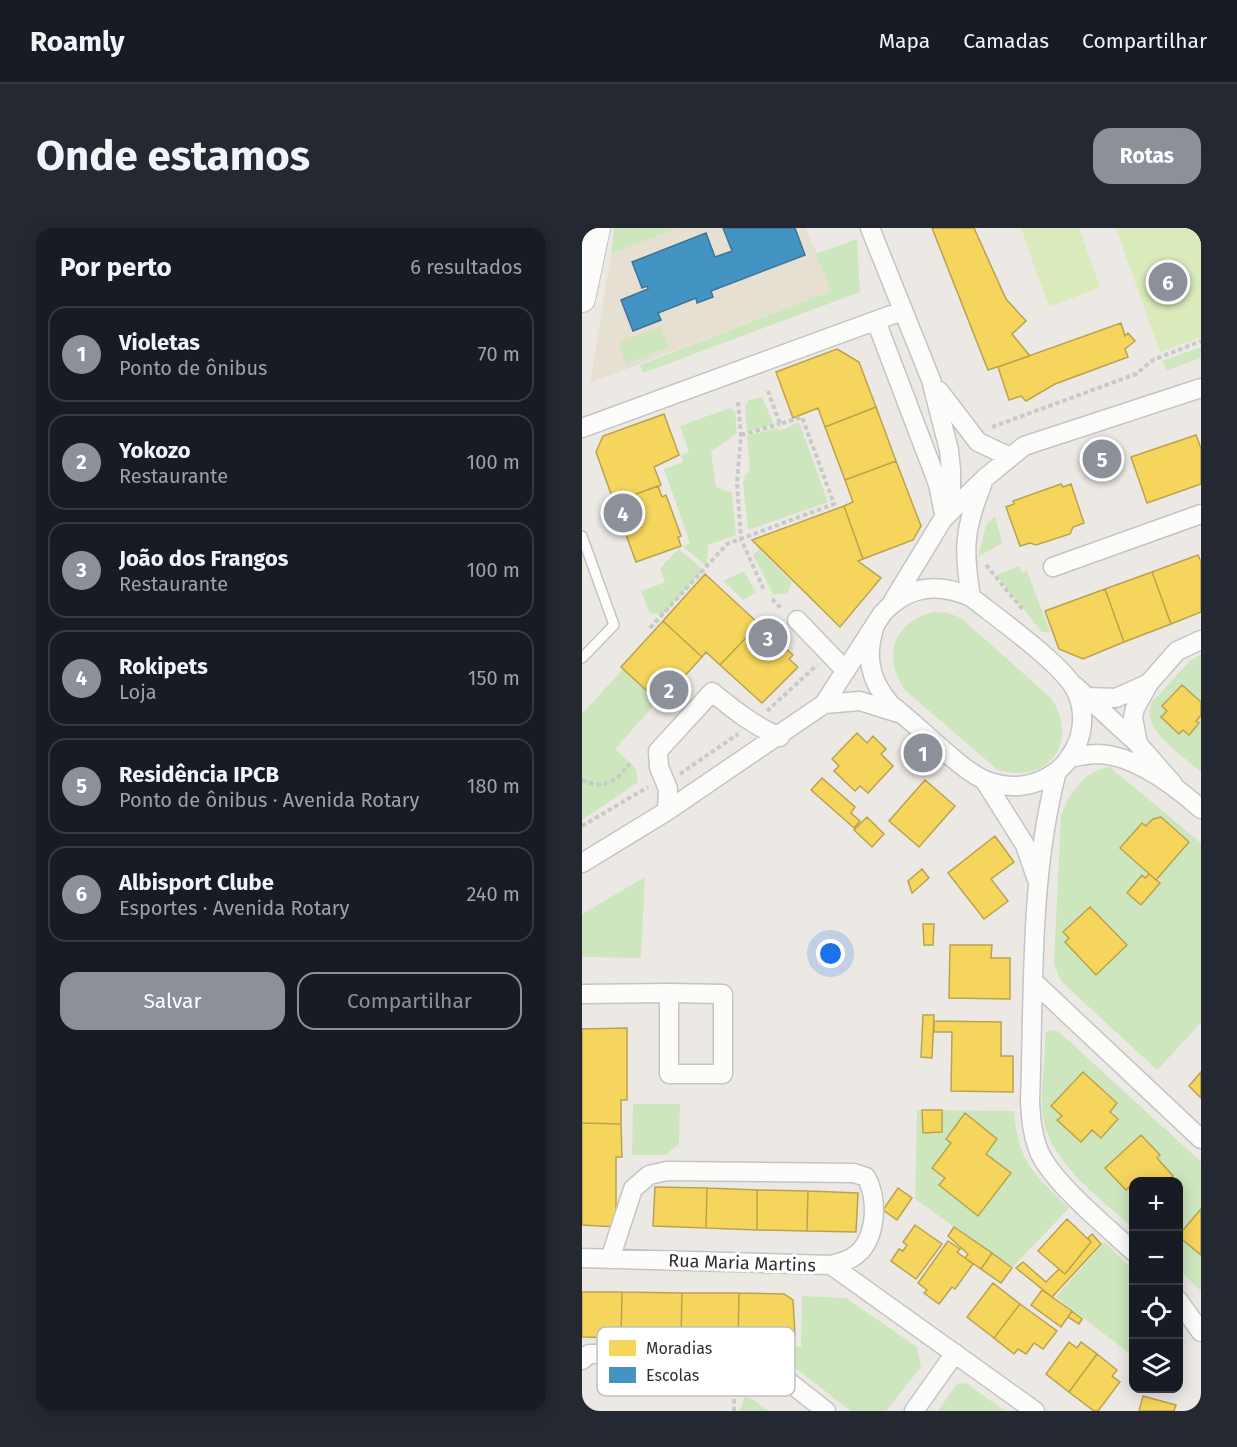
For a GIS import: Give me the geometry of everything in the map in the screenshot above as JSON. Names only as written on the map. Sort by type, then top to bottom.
[{"type":"main road","points":[[582,298],[597,228]]},
{"type":"street","points":[[875,230],[902,311],[931,380],[949,450],[951,490],[943,519]]},
{"type":"street","points":[[582,429],[902,311]]},
{"type":"street","points":[[876,321],[938,484],[943,519]]},
{"type":"street","points":[[931,380],[978,442],[1010,458]]},
{"type":"street","points":[[582,864],[668,811],[824,705],[875,625],[891,605],[943,519],[985,478],[1024,446],[1201,388]]},
{"type":"street","points":[[971,597],[965,562],[966,535],[985,478]]},
{"type":"street","points":[[1053,567],[1201,514]]},
{"type":"street","points":[[891,605],[911,592],[924,588],[955,590],[971,597],[1064,673],[1076,690],[1082,710],[1082,731],[1064,764],[1049,802],[1037,882],[1030,1102],[1032,1127],[1039,1151],[1071,1193],[1129,1247]]},
{"type":"street","points":[[797,620],[845,670]]},
{"type":"street","points":[[875,625],[869,643],[869,662],[872,678],[879,692],[984,780],[1025,845],[1037,882]]},
{"type":"street","points":[[1138,744],[1133,718],[1135,708],[1149,682],[1177,651],[1201,640]]},
{"type":"street","points":[[1068,679],[1138,744],[1173,784],[1201,809]]},
{"type":"street","points":[[1087,697],[1116,698],[1149,682]]},
{"type":"street","points":[[668,811],[668,789],[659,766],[658,751],[712,692],[758,726],[780,737]]},
{"type":"street","points":[[824,705],[860,701],[905,716]]},
{"type":"street","points":[[984,780],[1004,786],[1025,787],[1043,781],[1064,764],[1097,754],[1113,756],[1173,784]]},
{"type":"street","points":[[1034,982],[1201,1139]]},
{"type":"street","points":[[582,994],[669,993],[723,994],[723,1074],[669,1074],[669,993]]},
{"type":"street","points":[[610,1259],[633,1190],[649,1175],[667,1171],[854,1173],[866,1177],[873,1189],[873,1216],[868,1242],[853,1257],[831,1265]]},
{"type":"street","name":"Rua Maria Martins","points":[[582,1258],[831,1265],[1035,1411]]},
{"type":"street","points":[[1183,1306],[1201,1332]]},
{"type":"street","points":[[914,1411],[955,1353]]},
{"type":"street","points":[[582,1360],[589,1354],[597,1354]]},
{"type":"street","points":[[795,1387],[826,1411]]},
{"type":"lane","points":[[582,536],[614,625],[582,658]]},
{"type":"path","points":[[985,435],[991,428],[1136,374],[1153,360],[1201,341]]},
{"type":"path","points":[[768,391],[780,424]]},
{"type":"path","points":[[738,402],[741,435],[737,482],[741,539],[764,590]]},
{"type":"path","points":[[650,628],[727,544],[834,504],[802,417],[741,435]]},
{"type":"path","points":[[981,561],[1026,614]]},
{"type":"path","points":[[772,599],[781,608]]},
{"type":"path","points":[[759,717],[828,652]]},
{"type":"path","points":[[582,780],[594,786],[606,785],[620,776],[630,763]]},
{"type":"shaded area","points":[[677,228],[806,228],[832,291],[590,383],[611,254]]},
{"type":"green space","points":[[614,228],[677,228],[611,254]]},
{"type":"green space","points":[[1021,228],[1079,228],[1100,287],[1049,307]]},
{"type":"green space","points":[[1116,228],[1201,228],[1201,337],[1160,352]]},
{"type":"green space","points":[[857,239],[860,292],[643,373],[640,365],[831,291],[816,254]]},
{"type":"green space","points":[[661,326],[669,347],[626,364],[618,343]]},
{"type":"green space","points":[[1201,347],[1201,358],[1167,370],[1162,361]]},
{"type":"green space","points":[[762,397],[774,424],[747,432],[745,405],[749,400]]},
{"type":"green space","points":[[730,408],[735,412],[737,433],[711,452],[716,487],[732,493],[736,535],[708,545],[707,566],[683,547],[690,543],[664,469],[683,462],[681,455],[689,452],[680,426]]},
{"type":"green space","points":[[799,422],[828,502],[748,530],[743,482],[745,475],[750,471],[747,436],[777,428],[780,431]]},
{"type":"green space","points":[[995,516],[1002,543],[978,557],[986,525]]},
{"type":"green space","points":[[679,549],[703,570],[663,615],[650,613],[641,591],[665,582],[660,568]]},
{"type":"green space","points":[[759,549],[792,582],[787,594],[773,594],[753,555]]},
{"type":"green space","points":[[1020,566],[1021,572],[1027,571],[1050,632],[1042,632],[996,575]]},
{"type":"green space","points":[[744,571],[756,593],[743,600],[723,581]]},
{"type":"green space","points":[[933,612],[948,613],[961,618],[1052,699],[1062,731],[1060,745],[1054,757],[1044,766],[1016,773],[998,770],[905,690],[894,665],[895,642],[909,624]]},
{"type":"green space","points":[[1201,654],[1201,772],[1158,733],[1152,723],[1150,713],[1151,703],[1190,661]]},
{"type":"green space","points":[[623,669],[658,701],[615,749],[636,769],[638,782],[582,820],[582,714]]},
{"type":"green space","points":[[1110,767],[1201,843],[1201,1023],[1157,1070],[1061,981],[1054,964],[1061,816],[1068,799],[1079,784],[1093,772]]},
{"type":"green space","points":[[645,877],[641,958],[582,957],[582,914]]},
{"type":"green space","points":[[1050,1030],[1058,1031],[1201,1162],[1201,1291],[1183,1274],[1183,1177],[1129,1177],[1129,1224],[1075,1175],[1052,1144],[1045,1126],[1042,1107],[1045,1033]]},
{"type":"green space","points":[[633,1104],[680,1104],[679,1144],[665,1155],[632,1155]]},
{"type":"green space","points":[[917,1110],[1014,1111],[1019,1143],[1030,1166],[1046,1186],[1069,1208],[1012,1268],[915,1199]]},
{"type":"green space","points":[[1104,1242],[1129,1266],[1129,1353],[1056,1297]]},
{"type":"green space","points":[[802,1296],[846,1298],[917,1347],[921,1367],[886,1411],[851,1411],[795,1368],[795,1347],[801,1347]]},
{"type":"green space","points":[[966,1383],[1005,1411],[938,1411],[957,1384]]},
{"type":"green space","points":[[744,1397],[749,1397],[769,1411],[740,1411]]},
{"type":"building: Moradias","points":[[932,228],[974,228],[1006,299],[1026,321],[1012,334],[1030,356],[988,370]]},
{"type":"building: Moradias","points":[[1121,323],[1125,336],[1128,333],[1135,341],[1125,349],[1128,357],[1055,384],[1026,401],[1021,396],[1009,400],[998,367]]},
{"type":"building: Moradias","points":[[837,349],[859,362],[876,407],[825,427],[818,408],[793,418],[776,372]]},
{"type":"building: Moradias","points":[[876,407],[896,461],[845,480],[825,427]]},
{"type":"building: Moradias","points":[[664,414],[679,455],[654,467],[661,485],[614,502],[596,452],[603,436]]},
{"type":"building: Moradias","points":[[1196,435],[1201,448],[1201,484],[1147,503],[1131,457]]},
{"type":"building: Moradias","points":[[896,461],[921,526],[913,540],[863,559],[844,506],[853,502],[845,480]]},
{"type":"building: Moradias","points":[[1061,484],[1063,487],[1071,484],[1084,523],[1073,527],[1070,534],[1036,545],[1030,543],[1020,546],[1006,507],[1014,504],[1013,501]]},
{"type":"building: Moradias","points":[[658,486],[662,497],[666,495],[681,536],[678,537],[681,546],[636,562],[614,502]]},
{"type":"building: Moradias","points":[[844,506],[863,559],[858,561],[881,578],[840,627],[752,540]]},
{"type":"building: Moradias","points":[[1198,555],[1201,562],[1201,612],[1171,624],[1152,572]]},
{"type":"building: Moradias","points":[[1152,572],[1171,624],[1124,642],[1105,589]]},
{"type":"building: Moradias","points":[[705,574],[759,624],[720,665],[706,652],[702,657],[663,621]]},
{"type":"building: Moradias","points":[[1105,589],[1124,642],[1083,659],[1059,649],[1045,611]]},
{"type":"building: Moradias","points":[[663,621],[702,657],[660,703],[621,667]]},
{"type":"building: Moradias","points":[[759,624],[793,655],[789,659],[798,667],[762,703],[720,665]]},
{"type":"building: Moradias","points":[[1182,685],[1201,702],[1201,715],[1196,721],[1199,723],[1189,735],[1183,730],[1179,734],[1161,717],[1167,711],[1162,706]]},
{"type":"building: Moradias","points":[[857,733],[867,743],[873,736],[886,749],[881,754],[893,766],[868,793],[860,786],[855,791],[834,771],[839,766],[832,759]]},
{"type":"building: Moradias","points":[[822,778],[855,807],[851,813],[860,821],[854,828],[811,790]]},
{"type":"building: Moradias","points":[[925,780],[955,806],[919,847],[889,821]]},
{"type":"building: Moradias","points":[[867,817],[884,834],[872,847],[854,830]]},
{"type":"building: Moradias","points":[[1161,817],[1189,842],[1156,880],[1120,848],[1142,823],[1146,826],[1153,819]]},
{"type":"building: Moradias","points":[[995,836],[1014,862],[991,879],[1008,901],[984,919],[948,873]]},
{"type":"building: Moradias","points":[[922,869],[929,878],[912,893],[908,881]]},
{"type":"building: Moradias","points":[[1149,874],[1160,883],[1141,905],[1127,893],[1142,875],[1145,878]]},
{"type":"building: Moradias","points":[[1090,907],[1127,945],[1096,975],[1065,942],[1069,938],[1063,932]]},
{"type":"building: Moradias","points":[[923,924],[934,924],[933,945],[924,945]]},
{"type":"building: Moradias","points":[[950,945],[992,945],[991,958],[1010,958],[1010,999],[949,998]]},
{"type":"building: Moradias","points":[[923,1015],[934,1015],[932,1058],[921,1057]]},
{"type":"building: Moradias","points":[[934,1021],[1001,1022],[1001,1056],[1013,1056],[1013,1092],[951,1091],[952,1032],[934,1032]]},
{"type":"building: Moradias","points":[[627,1028],[627,1100],[621,1100],[621,1124],[582,1123],[582,1029]]},
{"type":"building: Moradias","points":[[1083,1072],[1117,1103],[1110,1112],[1118,1119],[1101,1138],[1092,1130],[1081,1142],[1057,1120],[1062,1116],[1051,1106]]},
{"type":"building: Moradias","points":[[1201,1072],[1201,1098],[1189,1086]]},
{"type":"building: Moradias","points":[[922,1110],[942,1110],[942,1132],[923,1133]]},
{"type":"building: Moradias","points":[[965,1113],[997,1139],[986,1154],[1011,1173],[978,1216],[939,1185],[945,1178],[932,1168],[951,1143],[946,1139]]},
{"type":"building: Moradias","points":[[582,1123],[621,1124],[622,1157],[616,1157],[616,1227],[582,1225]]},
{"type":"building: Moradias","points":[[1141,1135],[1160,1155],[1157,1158],[1173,1176],[1129,1177],[1129,1188],[1126,1190],[1105,1168]]},
{"type":"building: Moradias","points":[[655,1187],[707,1188],[706,1228],[653,1226]]},
{"type":"building: Moradias","points":[[707,1188],[757,1190],[757,1230],[706,1228]]},
{"type":"building: Moradias","points":[[898,1188],[912,1198],[897,1220],[883,1210]]},
{"type":"building: Moradias","points":[[757,1190],[808,1191],[807,1231],[757,1230]]},
{"type":"building: Moradias","points":[[808,1191],[858,1193],[856,1232],[807,1231]]},
{"type":"building: Moradias","points":[[1201,1209],[1201,1255],[1183,1240],[1183,1230]]},
{"type":"building: Moradias","points":[[1067,1219],[1091,1242],[1065,1274],[1038,1251]]},
{"type":"building: Moradias","points":[[915,1225],[942,1244],[916,1279],[891,1261],[899,1249],[903,1251],[907,1245],[903,1242]]},
{"type":"building: Moradias","points":[[954,1227],[992,1253],[981,1269],[965,1258],[968,1254],[948,1236]]},
{"type":"building: Moradias","points":[[1092,1234],[1101,1244],[1052,1297],[1016,1268],[1023,1262],[1046,1282],[1059,1269],[1065,1274],[1091,1242],[1088,1238]]},
{"type":"building: Moradias","points":[[948,1241],[960,1249],[957,1252],[973,1264],[955,1289],[952,1287],[939,1304],[924,1293],[927,1290],[918,1283]]},
{"type":"building: Moradias","points":[[992,1253],[1012,1268],[1001,1283],[981,1269]]},
{"type":"building: Moradias","points":[[993,1283],[1020,1304],[994,1338],[967,1317]]},
{"type":"building: Moradias","points":[[1042,1290],[1072,1311],[1061,1327],[1031,1305]]},
{"type":"building: Moradias","points":[[582,1292],[622,1292],[621,1327],[597,1327],[597,1337],[582,1337]]},
{"type":"building: Moradias","points":[[622,1292],[682,1293],[681,1327],[621,1327]]},
{"type":"building: Moradias","points":[[682,1293],[739,1293],[738,1327],[681,1327]]},
{"type":"building: Moradias","points":[[739,1293],[784,1294],[793,1300],[795,1327],[738,1327]]},
{"type":"building: Moradias","points":[[1020,1304],[1057,1331],[1043,1349],[1034,1343],[1026,1354],[1018,1349],[1014,1354],[994,1338]]},
{"type":"building: Moradias","points":[[1072,1311],[1082,1319],[1079,1324],[1068,1317]]},
{"type":"building: Moradias","points":[[1069,1342],[1077,1348],[1081,1342],[1097,1354],[1069,1392],[1046,1374]]},
{"type":"building: Moradias","points":[[1097,1354],[1117,1370],[1112,1376],[1120,1382],[1098,1411],[1094,1411],[1069,1392]]},
{"type":"building: Moradias","points":[[1143,1396],[1176,1405],[1174,1411],[1139,1411]]},
{"type":"building: Escolas","points":[[723,228],[795,228],[805,255],[711,291],[713,297],[697,303],[696,298],[658,313],[661,320],[633,331],[621,300],[648,289],[647,286],[642,288],[632,262],[706,233],[715,257],[732,251]]},
{"type":"place","name":"Albisport Clube","points":[[1168,282]]},
{"type":"place","name":"Residência IPCB","points":[[1102,459]]},
{"type":"place","name":"Rokipets","points":[[623,513]]},
{"type":"place","name":"João dos Frangos","points":[[768,638]]},
{"type":"place","name":"Yokozo","points":[[669,690]]},
{"type":"place","name":"Violetas","points":[[923,753]]}]
